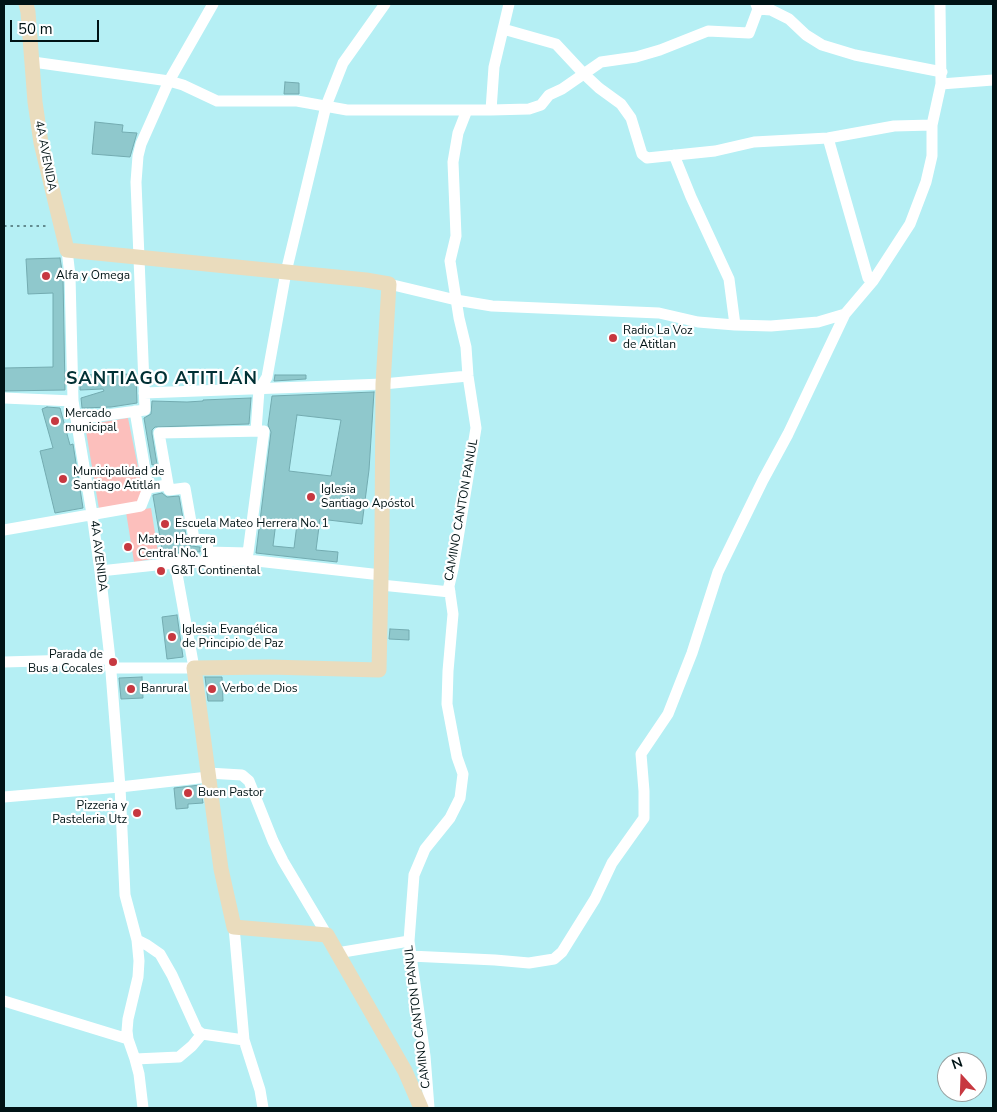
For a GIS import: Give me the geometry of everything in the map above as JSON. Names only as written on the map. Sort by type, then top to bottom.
[{"type":"main road","name":"4A AVENIDA","points":[[26,4],[33,62],[35,102],[41,143],[67,250]]},
{"type":"main road","points":[[67,250],[366,280],[389,284],[383,384],[379,670],[269,667],[194,668],[221,870],[234,926],[327,935],[405,1071],[422,1108]]},
{"type":"street","points":[[76,419],[144,410],[136,182],[138,156],[141,144],[169,81],[214,4]]},
{"type":"street","points":[[256,431],[259,390],[266,377],[286,272],[326,106],[343,63],[385,4]]},
{"type":"street","points":[[491,110],[494,67],[508,4]]},
{"type":"street","points":[[410,956],[495,960],[529,964],[554,959],[562,952],[595,899],[612,863],[644,818],[641,754],[668,714],[692,653],[718,572],[846,314],[873,280],[910,224],[926,182],[932,156],[932,125],[942,78],[940,4]]},
{"type":"street","points":[[33,62],[169,81],[184,85],[217,101],[297,101],[347,110],[529,109],[541,105],[549,95],[562,89],[601,62],[652,53],[708,31],[749,33],[757,6],[771,10],[789,19],[806,35],[822,45],[942,78],[993,80]]},
{"type":"street","points":[[503,29],[556,44],[599,88],[621,104],[631,118],[642,154],[647,158],[721,150],[754,142],[828,138],[894,126],[932,125]]},
{"type":"street","name":"CAMINO CANTON PANUL","points":[[428,1108],[425,1056],[409,941],[414,875],[425,849],[450,818],[460,798],[463,774],[457,757],[447,704],[453,614],[448,586],[453,570],[476,428],[468,376],[466,347],[450,261],[456,236],[453,162],[458,133],[467,110]]},
{"type":"street","points":[[828,138],[868,278],[873,280]]},
{"type":"street","points":[[674,155],[729,279],[735,326]]},
{"type":"street","name":"4A AVENIDA","points":[[67,250],[70,276],[73,401],[100,571],[120,787],[126,895],[137,940],[139,969],[128,1019],[128,1039],[136,1059],[143,1108]]},
{"type":"street","points":[[389,284],[456,300],[500,306],[659,313],[698,322],[735,326],[772,326],[818,322],[846,314]]},
{"type":"street","points":[[144,393],[383,384],[468,376]]},
{"type":"street","points":[[4,398],[73,401]]},
{"type":"street","points":[[4,530],[141,506],[148,488],[135,411]]},
{"type":"street","points":[[264,431],[248,553],[207,552],[208,540],[194,539],[185,488],[169,490],[167,485],[159,433],[264,431]]},
{"type":"street","points":[[148,488],[167,485]]},
{"type":"street","points":[[100,571],[175,562],[248,560],[450,592]]},
{"type":"street","points":[[4,662],[194,668],[175,562]]},
{"type":"street","points":[[4,797],[120,787],[208,775],[242,775],[249,781],[273,841],[327,935]]},
{"type":"street","points":[[234,926],[244,1040],[260,1090],[263,1108]]},
{"type":"street","points":[[137,940],[160,954],[172,975],[197,1030],[202,1034],[244,1040]]},
{"type":"street","points":[[337,953],[409,941]]},
{"type":"street","points":[[4,1001],[128,1039]]},
{"type":"street","points":[[136,1059],[180,1057],[202,1034]]},
{"type":"path","points":[[4,226],[60,226]]},
{"type":"shaded area","points":[[128,418],[143,492],[137,502],[99,509],[85,425]]},
{"type":"shaded area","points":[[151,508],[159,558],[134,562],[126,512]]},
{"type":"building","points":[[285,82],[299,83],[299,94],[284,94]]},
{"type":"building","points":[[95,122],[123,125],[122,132],[137,133],[130,157],[92,154]]},
{"type":"building","points":[[60,258],[63,277],[65,390],[4,391],[4,368],[53,367],[53,293],[28,294],[26,259]]},
{"type":"building","points":[[136,374],[137,403],[111,407],[82,408],[81,398],[104,391],[103,389],[80,390],[80,375]]},
{"type":"building","points":[[275,375],[306,375],[306,379],[274,381]]},
{"type":"building","points":[[374,392],[369,470],[362,524],[320,519],[316,550],[338,552],[337,562],[256,553],[271,432],[268,425],[272,396]],"holes":[[[297,415],[341,420],[331,476],[289,471]],[[276,522],[297,524],[294,548],[273,546]]]},
{"type":"building","points":[[251,398],[249,424],[155,427],[152,430],[152,434],[157,464],[152,465],[144,418],[151,414],[152,401],[187,402]]},
{"type":"building","name":"Municipalidad de Santiago Atitlán","points":[[47,407],[60,408],[70,445],[73,444],[83,508],[55,513],[40,451],[53,448],[42,409]]},
{"type":"building","points":[[162,493],[167,497],[179,496],[187,541],[191,546],[200,547],[200,552],[192,551],[163,555],[153,496]]},
{"type":"building","name":"Iglesia Evangélica de Principio de Paz","points":[[177,615],[183,657],[167,659],[162,617]]},
{"type":"building","points":[[390,629],[409,630],[409,640],[389,639]]},
{"type":"building","points":[[142,677],[143,698],[121,699],[119,678]]},
{"type":"building","points":[[205,677],[222,677],[223,701],[208,701]]},
{"type":"building","points":[[200,785],[203,803],[188,804],[188,808],[176,809],[174,788]]},
{"type":"place","name":"Alfa y Omega","points":[[46,276]]},
{"type":"place","name":"Radio La Voz de Atitlan","points":[[613,338]]},
{"type":"place","name":"Mercado municipal","points":[[55,421]]},
{"type":"place","name":"Municipalidad de Santiago Atitlán","points":[[63,479]]},
{"type":"place","name":"Iglesia Santiago Apóstol","points":[[311,497]]},
{"type":"place","name":"Escuela Mateo Herrera No. 1","points":[[165,524]]},
{"type":"place","name":"Mateo Herrera Central No. 1","points":[[128,547]]},
{"type":"place","name":"G&T Continental","points":[[161,571]]},
{"type":"place","name":"Iglesia Evangélica de Principio de Paz","points":[[172,637]]},
{"type":"place","name":"Parada de Bus a Cocales","points":[[113,662]]},
{"type":"place","name":"Banrural","points":[[131,689]]},
{"type":"place","name":"Verbo de Dios","points":[[212,689]]},
{"type":"place","name":"Buen Pastor","points":[[188,793]]},
{"type":"place","name":"Pizzeria y Pasteleria Utz","points":[[137,813]]},
{"type":"district","name":"SANTIAGO ATITLÁN","points":[[162,380]]}]
